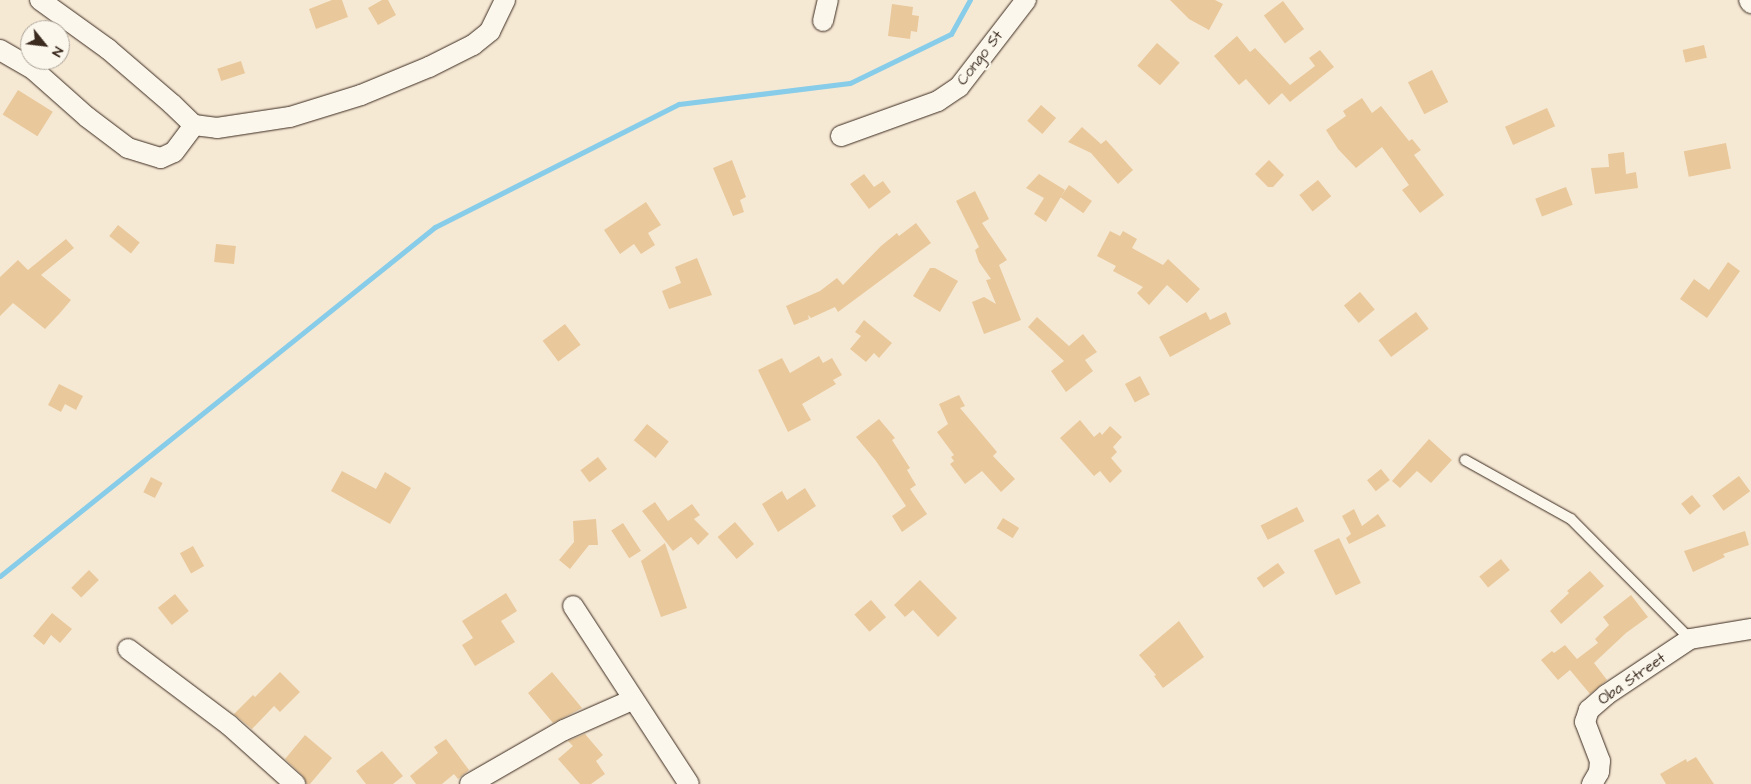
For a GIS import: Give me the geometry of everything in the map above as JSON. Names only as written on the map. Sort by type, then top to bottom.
[{"type":"street","points":[[40,0],[108,49],[194,125],[217,128],[249,125],[290,117],[361,95],[429,67],[473,45],[490,31],[505,0]]},
{"type":"street","points":[[823,21],[828,0]]},
{"type":"street","name":"Congo St","points":[[841,136],[938,101],[959,87],[1026,0]]},
{"type":"street","points":[[0,50],[34,70],[87,117],[128,148],[161,158],[174,152],[194,125]]},
{"type":"street","points":[[573,606],[632,700],[689,784]]},
{"type":"street","name":"Oba Street","points":[[1592,784],[1598,772],[1600,761],[1585,722],[1589,710],[1606,695],[1690,640],[1751,629]]},
{"type":"street","points":[[128,649],[228,725],[295,784]]},
{"type":"street","points":[[470,784],[564,730],[632,700]]},
{"type":"lane","points":[[1465,460],[1571,519],[1690,640]]},
{"type":"building","points":[[332,0],[342,0],[348,17],[316,29],[309,9]]},
{"type":"building","points":[[382,0],[388,0],[396,15],[378,25],[368,8]]},
{"type":"building","points":[[1170,0],[1215,0],[1223,4],[1209,30],[1189,19]]},
{"type":"building","points":[[1283,1],[1304,29],[1285,43],[1264,15]]},
{"type":"building","points":[[892,4],[913,7],[912,15],[919,16],[917,32],[911,31],[910,39],[888,36]]},
{"type":"building","points":[[1237,36],[1250,52],[1255,48],[1290,85],[1315,66],[1309,58],[1320,50],[1334,67],[1290,102],[1282,93],[1269,105],[1246,79],[1239,85],[1214,56]]},
{"type":"building","points":[[1157,43],[1180,63],[1160,85],[1137,66]]},
{"type":"building","points":[[1704,45],[1707,58],[1685,63],[1683,50]]},
{"type":"building","points":[[241,61],[245,73],[221,81],[217,69]]},
{"type":"building","points":[[1432,70],[1448,102],[1424,114],[1408,82]]},
{"type":"building","points":[[18,90],[53,112],[37,136],[3,115]]},
{"type":"building","points":[[1362,98],[1372,113],[1381,106],[1409,141],[1412,139],[1421,150],[1414,155],[1444,195],[1420,213],[1402,190],[1409,185],[1382,147],[1356,168],[1338,149],[1326,130],[1346,116],[1343,111]]},
{"type":"building","points":[[1041,105],[1056,118],[1042,134],[1027,121]]},
{"type":"building","points":[[1547,108],[1555,126],[1513,145],[1505,127]]},
{"type":"building","points":[[1082,127],[1101,144],[1106,140],[1133,170],[1118,184],[1091,153],[1068,142]]},
{"type":"building","points":[[1726,143],[1731,169],[1689,177],[1684,151]]},
{"type":"building","points":[[1624,152],[1626,174],[1636,172],[1638,188],[1595,194],[1591,168],[1609,167],[1608,154]]},
{"type":"building","points":[[732,160],[746,197],[740,200],[744,212],[733,216],[713,168]]},
{"type":"building","points":[[1269,160],[1284,175],[1273,187],[1268,187],[1255,174]]},
{"type":"building","points":[[864,174],[874,187],[883,181],[891,192],[869,209],[850,184]]},
{"type":"building","points":[[1039,174],[1065,190],[1046,222],[1034,214],[1044,198],[1026,188]]},
{"type":"building","points":[[1318,180],[1331,196],[1313,211],[1299,195]]},
{"type":"building","points":[[1069,185],[1092,201],[1083,213],[1060,197]]},
{"type":"building","points":[[1566,187],[1573,205],[1542,217],[1535,199]]},
{"type":"building","points":[[975,191],[989,219],[982,223],[1007,260],[999,265],[1021,320],[984,334],[972,302],[984,297],[996,304],[986,280],[991,279],[979,262],[975,250],[979,247],[956,201]]},
{"type":"building","points":[[646,202],[661,225],[648,233],[655,245],[641,254],[634,244],[620,254],[604,230]]},
{"type":"building","points":[[916,223],[931,243],[838,312],[835,307],[811,318],[808,315],[809,319],[794,325],[786,306],[820,291],[837,278],[843,285],[881,246],[897,233],[899,236]]},
{"type":"building","points":[[118,225],[140,243],[131,254],[109,236]]},
{"type":"building","points":[[1110,231],[1120,236],[1123,231],[1137,239],[1132,248],[1163,265],[1168,259],[1200,289],[1187,303],[1167,285],[1149,305],[1137,293],[1143,287],[1113,271],[1116,266],[1097,256]]},
{"type":"building","points":[[66,239],[74,248],[41,275],[71,300],[60,313],[45,329],[13,303],[0,316],[0,277],[18,260],[28,270]]},
{"type":"building","points":[[216,244],[236,246],[234,264],[214,262]]},
{"type":"building","points":[[697,258],[712,295],[669,309],[662,291],[681,283],[675,267]]},
{"type":"building","points":[[1728,262],[1740,271],[1707,318],[1680,299],[1694,279],[1709,290]]},
{"type":"building","points":[[930,268],[935,268],[958,281],[940,312],[913,296]]},
{"type":"building","points":[[1360,292],[1375,310],[1359,323],[1344,305]]},
{"type":"building","points":[[1206,312],[1210,320],[1226,312],[1231,324],[1170,357],[1159,337]]},
{"type":"building","points":[[1416,312],[1429,329],[1391,357],[1378,340]]},
{"type":"building","points":[[1037,317],[1069,346],[1083,334],[1097,352],[1085,360],[1093,371],[1066,392],[1051,371],[1064,361],[1028,327]]},
{"type":"building","points":[[864,320],[892,343],[879,358],[874,353],[866,362],[850,349],[861,336],[855,332]]},
{"type":"building","points":[[565,324],[581,345],[558,362],[543,341]]},
{"type":"building","points":[[819,356],[823,363],[832,358],[842,375],[833,380],[836,384],[802,404],[811,420],[788,432],[758,370],[782,358],[790,373]]},
{"type":"building","points":[[1140,376],[1150,395],[1135,403],[1125,384]]},
{"type":"building","points":[[59,384],[83,396],[76,410],[65,404],[61,412],[48,405]]},
{"type":"building","points":[[959,395],[965,406],[960,408],[997,452],[993,456],[1015,479],[1001,492],[982,471],[965,484],[950,464],[954,461],[951,457],[954,455],[937,432],[948,424],[939,404]]},
{"type":"building","points":[[879,419],[895,438],[892,440],[910,468],[907,470],[916,485],[910,489],[927,514],[902,532],[892,516],[906,506],[876,461],[856,437]]},
{"type":"building","points":[[1080,420],[1094,437],[1100,432],[1102,435],[1110,426],[1122,437],[1113,447],[1117,452],[1111,458],[1122,471],[1110,483],[1100,471],[1094,476],[1060,438]]},
{"type":"building","points":[[647,424],[669,442],[656,458],[634,440]]},
{"type":"building","points":[[1429,439],[1452,460],[1431,483],[1417,471],[1400,488],[1392,481]]},
{"type":"building","points":[[598,457],[607,469],[589,482],[580,470]]},
{"type":"building","points":[[1381,469],[1390,480],[1376,491],[1367,480]]},
{"type":"building","points":[[342,471],[376,489],[385,472],[411,488],[390,524],[331,491]]},
{"type":"building","points":[[1739,476],[1750,491],[1723,511],[1712,495]]},
{"type":"building","points":[[151,477],[163,483],[155,498],[143,492]]},
{"type":"building","points":[[805,488],[816,506],[778,532],[762,504],[782,491],[787,500]]},
{"type":"building","points":[[1692,495],[1701,506],[1690,515],[1681,504]]},
{"type":"building","points":[[655,502],[668,521],[692,504],[700,515],[694,519],[709,534],[698,545],[691,537],[673,551],[642,511]]},
{"type":"building","points":[[1297,507],[1304,521],[1268,540],[1260,526]]},
{"type":"building","points":[[1354,509],[1362,526],[1378,514],[1386,526],[1349,544],[1346,538],[1351,534],[1342,516]]},
{"type":"building","points":[[1003,518],[1019,528],[1013,538],[997,528]]},
{"type":"building","points":[[596,519],[598,545],[589,545],[570,569],[559,560],[574,542],[573,521]]},
{"type":"building","points":[[735,522],[754,544],[737,559],[718,537]]},
{"type":"building","points":[[623,523],[641,551],[629,558],[611,531]]},
{"type":"building","points":[[1745,531],[1749,545],[1723,554],[1725,557],[1693,572],[1684,551]]},
{"type":"building","points":[[1339,538],[1361,583],[1336,595],[1314,550]]},
{"type":"building","points":[[665,543],[687,608],[661,617],[641,561]]},
{"type":"building","points":[[193,546],[204,566],[191,573],[180,553]]},
{"type":"building","points":[[1501,559],[1510,570],[1488,588],[1479,577]]},
{"type":"building","points":[[1278,563],[1285,573],[1264,588],[1257,578]]},
{"type":"building","points":[[89,570],[99,580],[81,598],[71,588]]},
{"type":"building","points":[[1590,571],[1604,586],[1561,624],[1550,611],[1569,593],[1567,591]]},
{"type":"building","points":[[920,580],[957,618],[938,637],[913,610],[905,617],[894,605]]},
{"type":"building","points":[[506,593],[517,611],[501,621],[515,642],[475,666],[462,645],[473,638],[462,621]]},
{"type":"building","points":[[175,594],[189,611],[172,625],[158,608]]},
{"type":"building","points":[[1631,595],[1648,617],[1626,633],[1594,663],[1607,680],[1590,694],[1570,670],[1558,680],[1541,660],[1552,651],[1554,653],[1565,645],[1577,659],[1598,643],[1595,639],[1609,625],[1603,617]]},
{"type":"building","points":[[871,600],[886,617],[869,632],[854,614]]},
{"type":"building","points":[[52,613],[72,629],[60,643],[51,635],[44,645],[33,636]]},
{"type":"building","points":[[1179,621],[1204,657],[1163,688],[1154,676],[1156,675],[1139,655]]},
{"type":"building","points":[[280,672],[300,692],[280,712],[274,706],[252,729],[234,714],[253,695],[255,697]]},
{"type":"building","points":[[552,672],[582,708],[553,723],[528,693]]},
{"type":"building","points":[[585,734],[603,755],[596,761],[605,774],[591,784],[580,784],[558,759],[573,746],[568,741]]},
{"type":"building","points":[[305,735],[332,758],[310,784],[307,784],[303,776],[285,759]]},
{"type":"building","points":[[446,739],[469,770],[458,779],[454,774],[442,784],[416,784],[410,776],[438,753],[434,747]]},
{"type":"building","points":[[382,751],[403,776],[393,784],[366,784],[356,771]]},
{"type":"building","points":[[1696,757],[1714,784],[1666,784],[1660,774],[1686,759],[1687,762]]},
{"type":"waterway","points":[[0,576],[435,227],[679,104],[850,83],[951,34],[970,0]]}]
